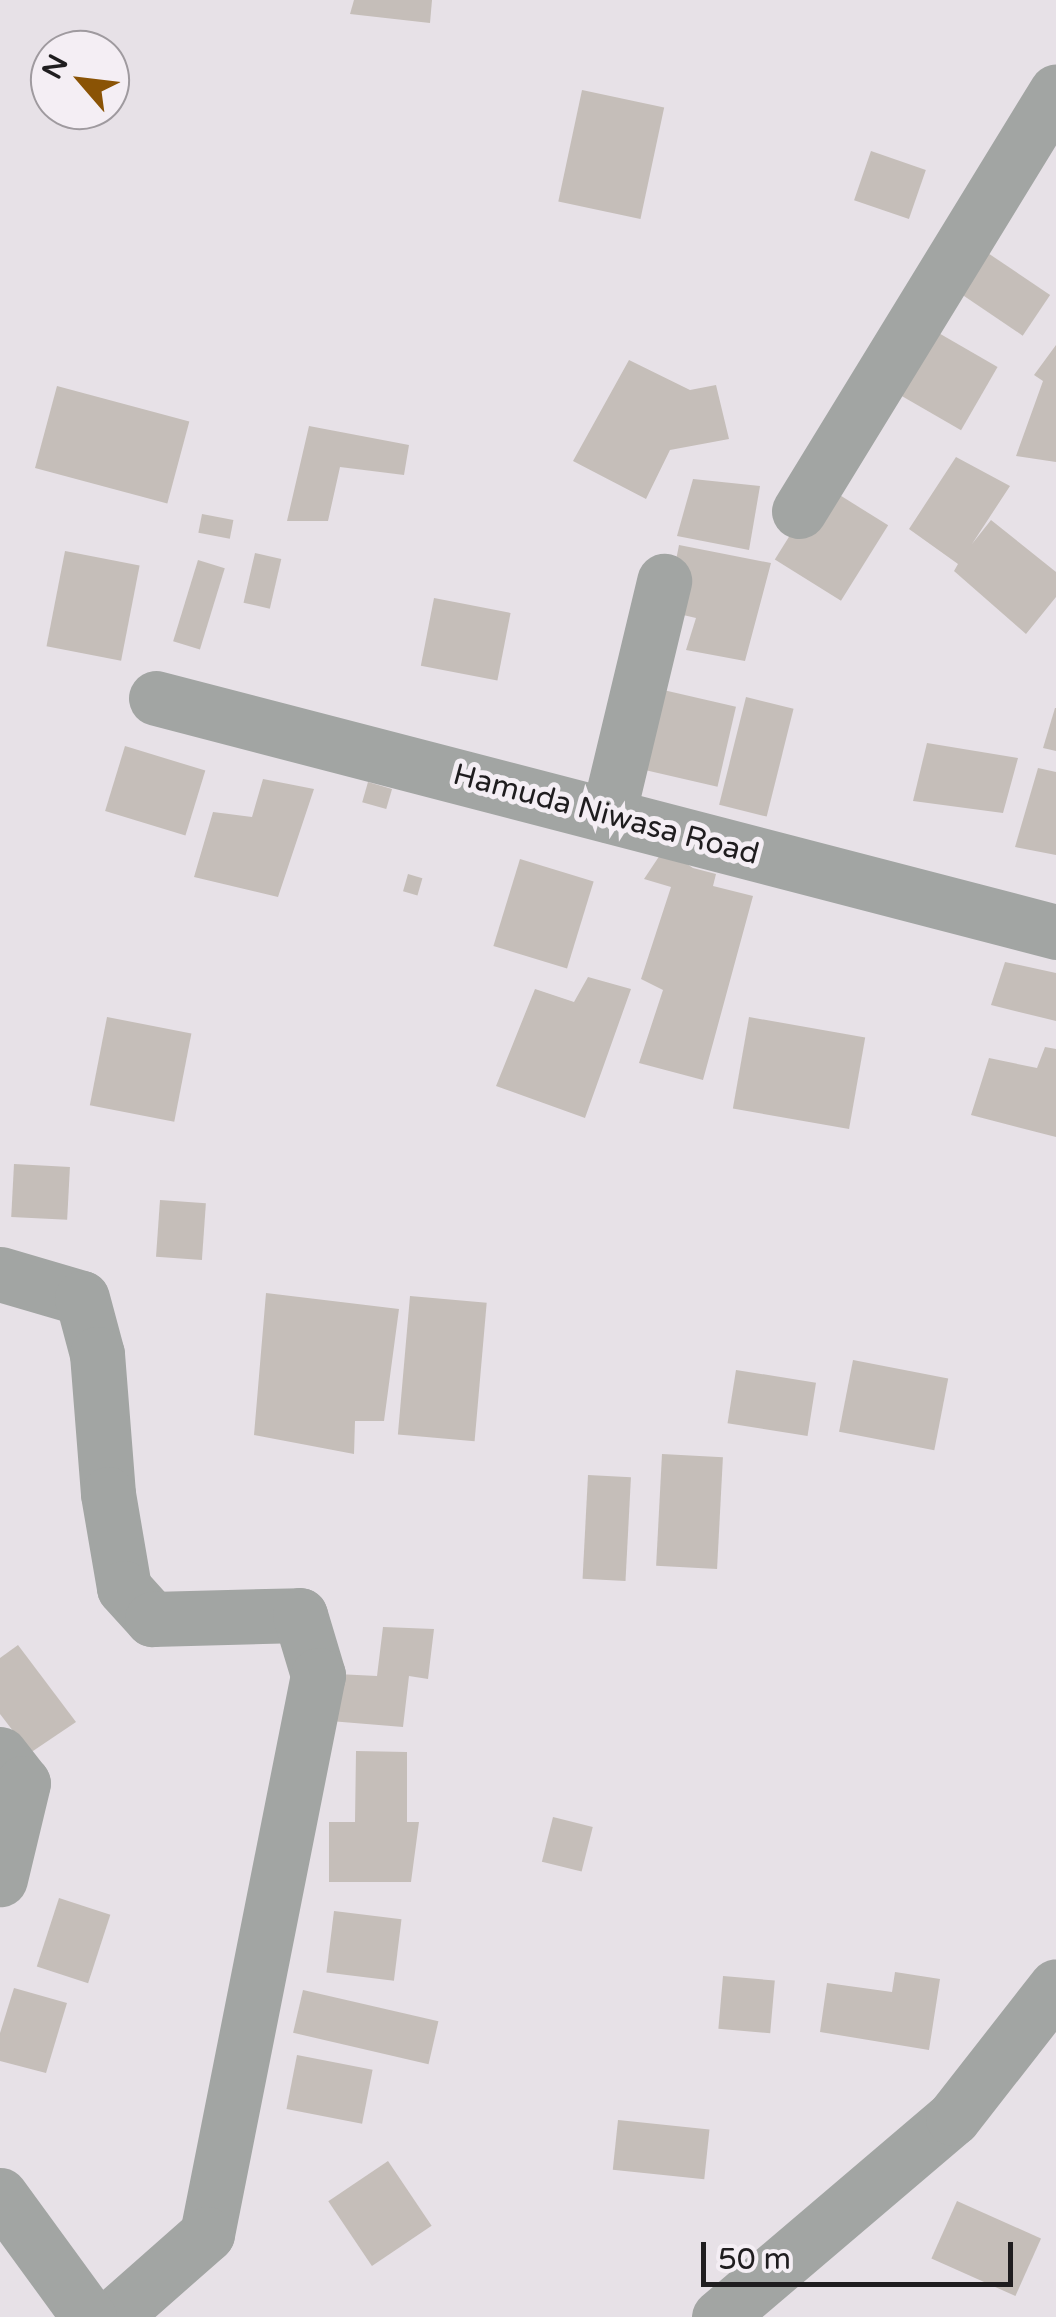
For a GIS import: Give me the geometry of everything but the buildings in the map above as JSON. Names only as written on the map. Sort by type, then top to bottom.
[{"type":"street","points":[[799,511],[1056,91]]},
{"type":"street","points":[[608,815],[664,581]]},
{"type":"street","name":"Hamuda Niwasa Road","points":[[156,698],[1056,932]]},
{"type":"street","points":[[0,1274],[82,1298],[97,1354],[108,1494],[124,1588],[152,1619],[300,1614],[318,1675],[208,2234],[114,2317]]},
{"type":"street","points":[[0,1754],[24,1783],[0,1878]]},
{"type":"street","points":[[719,2317],[953,2118],[1056,1986]]},
{"type":"street","points":[[0,2195],[89,2317]]}]
